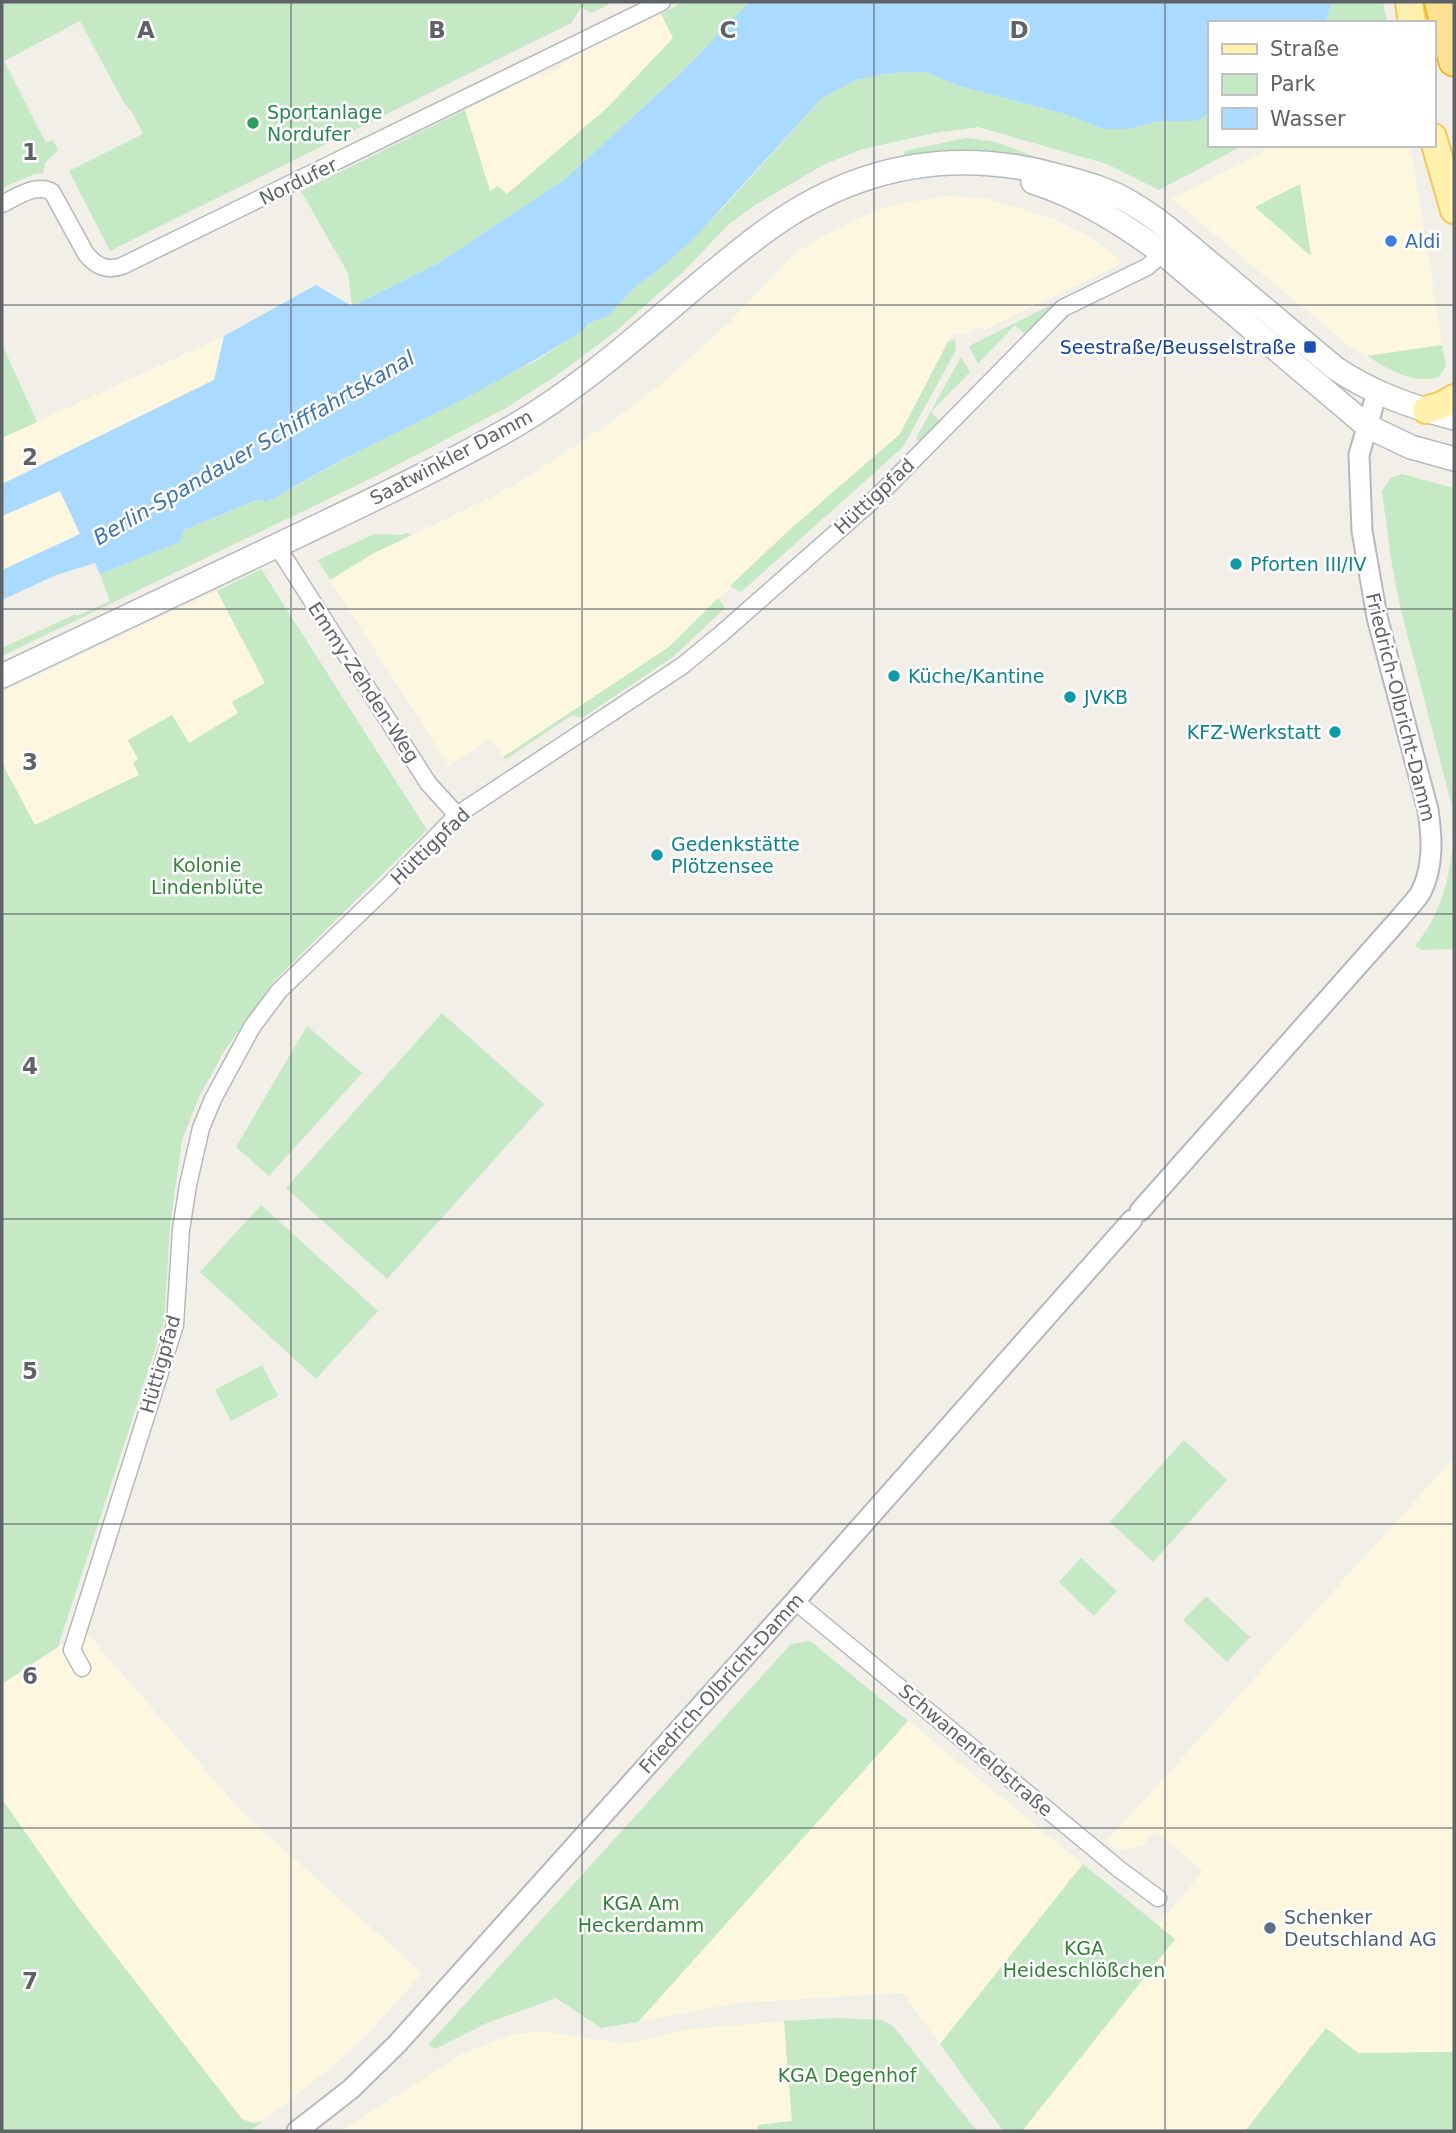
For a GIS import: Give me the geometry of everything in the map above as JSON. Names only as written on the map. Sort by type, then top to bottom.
[{"type":"highway","points":[[1440,2],[1454,61]]},
{"type":"main road","points":[[1409,2],[1412,21]]},
{"type":"main road","points":[[1435,144],[1454,210]]},
{"type":"main road","name":"Saatwinkler Damm","points":[[2,676],[415,479],[517,424],[609,360],[723,263],[779,221],[820,197],[863,178],[962,171],[1017,177],[1049,187],[1134,232],[1172,246],[1335,368],[1377,393],[1454,418]]},
{"type":"main road","name":"Saatwinkler Damm","points":[[1172,246],[1367,426],[1411,447],[1454,459]]},
{"type":"main road","points":[[1426,410],[1454,398]]},
{"type":"street","name":"Nordufer","points":[[2,204],[36,189],[44,188],[52,192],[93,262],[111,269],[122,266],[662,2]]},
{"type":"street","name":"Hüttigpfad","points":[[82,1668],[72,1650],[175,1325],[181,1230],[201,1128],[213,1099],[252,1027],[279,991],[457,815],[682,666],[721,634],[880,494],[1063,308],[1141,271],[1172,246]]},
{"type":"street","name":"Friedrich-Olbricht-Damm","points":[[297,2131],[351,2089],[397,2044],[795,1601],[1420,893],[1429,867],[1432,840],[1428,810],[1377,617],[1363,541],[1359,456],[1377,393]]},
{"type":"street","name":"Emmy-Zehden-Weg","points":[[277,545],[428,783],[457,815]]},
{"type":"street","name":"Schwanenfeldstraße","points":[[795,1601],[1119,1870],[1158,1898]]},
{"type":"shaded area","points":[[661,14],[673,38],[608,107],[507,194],[490,192],[465,110],[536,76],[558,69],[571,58]]},
{"type":"shaded area","points":[[1271,147],[1410,147],[1446,366],[1439,377],[1427,381],[1413,379],[1353,349],[1172,199]]},
{"type":"shaded area","points":[[944,196],[985,198],[1054,219],[1088,236],[1121,260],[1119,265],[983,330],[981,326],[964,335],[952,333],[900,434],[787,532],[670,646],[503,757],[491,739],[449,766],[330,580],[372,554],[528,477],[610,423],[662,383],[729,323],[792,256],[816,240],[854,220],[892,205]]},
{"type":"shaded area","points":[[224,336],[214,380],[2,484],[2,438]]},
{"type":"shaded area","points":[[60,490],[80,534],[2,570],[2,516]]},
{"type":"shaded area","points":[[217,591],[265,683],[233,701],[239,713],[189,743],[172,715],[129,740],[139,759],[139,775],[35,825],[2,763],[2,692]]},
{"type":"shaded area","points":[[1454,1458],[1454,2052],[1358,2053],[1326,2028],[1245,2131],[1022,2131],[1175,1940],[1158,1925],[1203,1871],[1155,1831],[1144,1844],[1120,1851],[1106,1842]]},
{"type":"shaded area","points":[[86,1632],[242,1812],[422,1973],[369,2033],[337,2063],[263,2121],[253,2123],[242,2119],[76,1905],[2,1799],[2,1684]]},
{"type":"shaded area","points":[[908,1721],[1083,1864],[940,2044],[903,1993],[738,2003],[638,2022]]},
{"type":"shaded area","points":[[784,2021],[792,2121],[758,2125],[757,2131],[340,2131],[464,2053],[511,2035],[544,2031],[624,2044],[683,2030]]},
{"type":"green space","name":"Sportanlage Nordufer","points":[[2,2],[608,2],[608,5],[591,13],[581,7],[571,23],[110,251],[69,171],[143,134],[80,21],[4,61],[46,143],[53,140],[58,150],[45,163],[43,173],[34,174],[2,188]]},
{"type":"green space","points":[[683,2],[749,2],[685,69],[564,180],[437,264],[352,306],[348,273],[301,191],[465,110],[490,191],[498,186],[507,194],[608,107],[673,38],[661,14]]},
{"type":"green space","points":[[1332,2],[1383,2],[1387,21],[1326,21]]},
{"type":"green space","points":[[926,72],[959,86],[1066,114],[1104,129],[1128,129],[1159,121],[1196,121],[1208,115],[1208,147],[1240,147],[1159,190],[1107,164],[978,127],[934,133],[863,149],[823,165],[755,205],[729,224],[683,272],[616,331],[563,371],[506,408],[374,477],[2,656],[2,648],[110,601],[100,574],[180,542],[184,530],[259,499],[267,502],[353,454],[539,359],[584,329],[587,324],[608,316],[637,285],[655,273],[723,208],[822,98],[856,80],[889,73]]},
{"type":"green space","points":[[966,138],[996,142],[1036,157],[1037,160],[970,152],[904,156],[904,151]]},
{"type":"green space","points":[[1300,184],[1311,256],[1255,207]]},
{"type":"green space","points":[[1055,303],[1024,334],[1015,325],[978,364],[969,346]]},
{"type":"green space","points":[[955,339],[956,350],[903,447],[741,592],[730,586],[787,532],[900,434],[948,342]]},
{"type":"green space","points":[[2,344],[37,422],[2,438]]},
{"type":"green space","points":[[1442,345],[1446,366],[1439,377],[1429,379],[1401,375],[1367,356]]},
{"type":"green space","points":[[961,357],[970,372],[931,412],[940,421],[919,442],[916,438]]},
{"type":"green space","points":[[1402,474],[1454,488],[1454,835],[1452,806],[1400,606],[1391,559],[1382,491],[1391,478]]},
{"type":"green space","points":[[374,534],[412,535],[372,554],[330,580],[318,560]]},
{"type":"green space","name":"Kolonie Lindenblüte","points":[[261,569],[427,830],[274,981],[223,1053],[199,1097],[182,1140],[170,1226],[164,1322],[58,1647],[2,1684],[2,763],[35,825],[139,775],[133,763],[138,759],[128,740],[172,715],[189,743],[238,713],[232,702],[265,683],[217,591]]},
{"type":"green space","points":[[718,598],[725,608],[674,656],[582,718],[572,715],[506,759],[503,757],[670,646]]},
{"type":"green space","points":[[1452,849],[1454,949],[1422,950],[1415,946],[1430,924],[1441,900]]},
{"type":"green space","points":[[442,1013],[544,1104],[387,1279],[286,1188]]},
{"type":"green space","points":[[307,1026],[362,1073],[269,1176],[236,1147]]},
{"type":"green space","points":[[261,1205],[378,1311],[316,1379],[200,1272]]},
{"type":"green space","points":[[262,1365],[278,1396],[231,1421],[215,1390]]},
{"type":"green space","points":[[1184,1440],[1227,1480],[1153,1562],[1110,1522]]},
{"type":"green space","points":[[1081,1558],[1117,1591],[1094,1616],[1059,1582]]},
{"type":"green space","points":[[1206,1596],[1250,1637],[1227,1662],[1183,1620]]},
{"type":"green space","name":"KGA Am Heckerdamm","points":[[810,1641],[908,1721],[638,2022],[601,2028],[556,1998],[487,2023],[435,2049],[428,2045],[791,1644]]},
{"type":"green space","points":[[2,1799],[76,1905],[242,2119],[253,2123],[263,2121],[250,2131],[2,2131]]},
{"type":"green space","name":"KGA Heideschlößchen","points":[[1083,1864],[1175,1939],[1022,2131],[1003,2131],[940,2044]]},
{"type":"green space","name":"KGA Degenhof","points":[[836,2018],[882,2020],[893,2026],[977,2131],[757,2131],[758,2125],[792,2121],[784,2021]]},
{"type":"green space","points":[[1326,2028],[1358,2053],[1454,2052],[1454,2131],[1245,2131]]},
{"type":"water","name":"Berlin-Spandauer Schifffahrtskanal","points":[[749,2],[1332,2],[1326,21],[1208,21],[1208,115],[1196,121],[1159,121],[1128,129],[1104,129],[1065,114],[959,86],[926,72],[889,73],[856,80],[822,98],[695,237],[655,273],[637,285],[608,316],[587,324],[585,329],[557,347],[501,379],[344,459],[267,502],[259,499],[184,530],[180,542],[100,574],[95,563],[56,575],[2,600],[2,570],[80,534],[60,491],[2,516],[2,484],[214,380],[224,336],[316,285],[352,306],[437,264],[564,180],[685,69]]},
{"type":"place","name":"Sportanlage Nordufer","points":[[253,123]]},
{"type":"place","name":"Aldi","points":[[1391,241]]},
{"type":"place","name":"Seestraße/Beusselstraße","points":[[1310,347]]},
{"type":"place","name":"Pforten III/IV","points":[[1236,564]]},
{"type":"place","name":"Küche/Kantine","points":[[894,676]]},
{"type":"place","name":"JVKB","points":[[1070,697]]},
{"type":"place","name":"KFZ-Werkstatt","points":[[1335,732]]},
{"type":"place","name":"Gedenkstätte Plötzensee","points":[[657,855]]},
{"type":"place","name":"Schenker Deutschland AG","points":[[1270,1928]]}]
